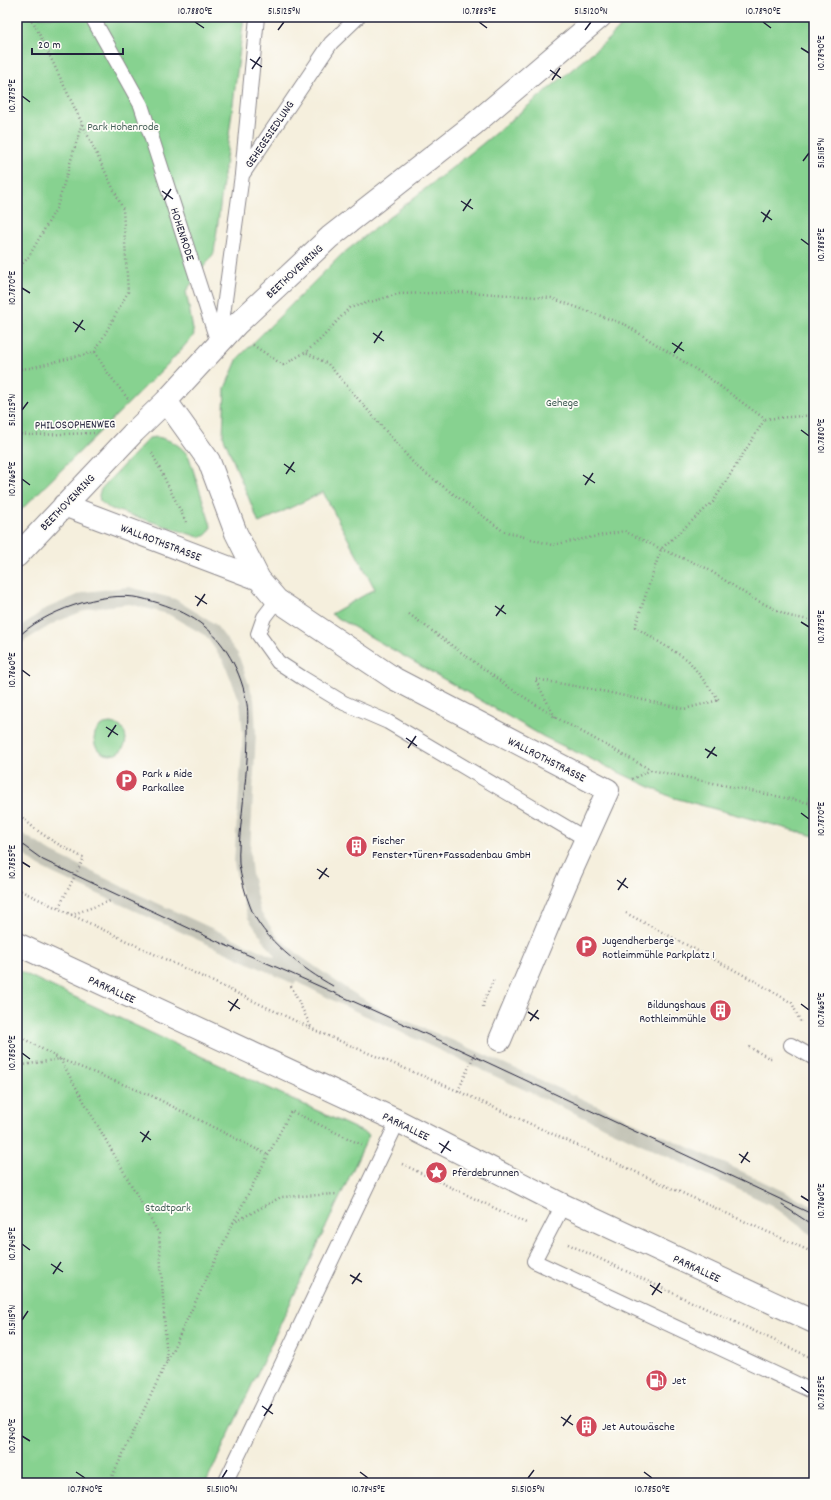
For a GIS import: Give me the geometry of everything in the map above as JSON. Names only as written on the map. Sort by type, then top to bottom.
[{"type":"street","name":"BEETHOVENRING","points":[[17,556],[236,326],[330,237],[473,125],[600,17]]},
{"type":"street","name":"WALLROTHSTRASSE","points":[[166,401],[209,460],[236,533],[258,579],[277,600],[395,679],[608,790],[500,1040]]},
{"type":"street","name":"WALLROTHSTRASSE","points":[[64,505],[258,579]]},
{"type":"street","name":"PARKALLEE","points":[[17,944],[398,1121],[563,1205],[814,1322]]},
{"type":"lane","name":"HOHENRODE","points":[[92,17],[141,105],[219,344]]},
{"type":"lane","points":[[242,175],[257,17]]},
{"type":"lane","name":"GEHEGESIEDLUNG","points":[[219,344],[242,175],[331,43],[358,17]]},
{"type":"lane","points":[[277,600],[264,616],[258,634],[278,662],[344,703],[388,722],[586,839]]},
{"type":"lane","points":[[791,1045],[814,1058]]},
{"type":"lane","points":[[225,1483],[398,1121]]},
{"type":"lane","points":[[563,1205],[534,1261],[814,1392]]},
{"type":"path","points":[[17,369],[30,368],[94,352],[128,292],[123,209],[34,23],[27,17]]},
{"type":"path","points":[[17,268],[28,258],[57,207],[82,123]]},
{"type":"path","points":[[256,348],[282,365],[306,352],[349,308],[398,294],[467,292],[552,298],[626,325],[706,376],[765,419],[814,415]]},
{"type":"path","points":[[94,352],[128,399]]},
{"type":"path","points":[[306,352],[328,364],[416,466],[503,531],[552,545],[624,531],[706,568],[752,598],[789,616],[814,621]]},
{"type":"path","points":[[555,717],[535,679],[602,691],[684,709],[719,700],[688,660],[635,627],[661,549],[713,502],[765,419]]},
{"type":"path","name":"PHILOSOPHENWEG","points":[[17,434],[134,432]]},
{"type":"path","points":[[409,614],[507,686],[555,717],[651,770],[814,804]]},
{"type":"path","points":[[17,812],[27,823],[54,843],[84,858],[58,909]]},
{"type":"path","points":[[17,889],[312,1029],[458,1091],[814,1253]]},
{"type":"path","points":[[71,915],[110,900]]},
{"type":"path","points":[[626,913],[753,980],[792,1003],[800,1021],[791,1045]]},
{"type":"path","points":[[292,986],[312,1029]]},
{"type":"path","points":[[17,1035],[60,1059],[152,1096],[268,1155],[233,1223],[109,1483]]},
{"type":"path","points":[[17,1066],[60,1059]]},
{"type":"path","points":[[60,1059],[159,1234],[167,1362]]},
{"type":"path","points":[[233,1223],[281,1197],[364,1193]]},
{"type":"shaded area","points":[[129,587],[175,599],[215,624],[238,654],[254,699],[256,732],[250,854],[252,874],[260,911],[276,935],[300,956],[347,989],[383,1011],[461,1044],[739,1170],[814,1206],[814,1237],[773,1206],[338,1003],[296,981],[294,984],[52,873],[39,866],[17,850],[17,828],[20,832],[52,852],[131,891],[276,958],[248,918],[234,863],[243,734],[240,702],[224,662],[206,636],[168,614],[130,604],[91,608],[56,622],[24,641],[17,650],[17,629],[45,609],[85,592]]},
{"type":"green space","name":"Park Hohenrode","points":[[17,17],[244,17],[214,253],[186,291],[194,335],[171,361],[17,514]]},
{"type":"green space","name":"Gehege","points":[[631,17],[814,17],[814,836],[671,797],[544,737],[331,614],[375,589],[323,492],[259,523],[223,436],[225,388],[238,358],[341,255],[481,145],[605,42]]},
{"type":"green space","points":[[157,437],[167,440],[183,449],[189,457],[211,526],[210,531],[201,537],[109,508],[100,501],[99,495],[101,489],[149,438]]},
{"type":"green space","points":[[107,723],[113,723],[122,727],[126,739],[122,751],[113,755],[107,755],[98,751],[94,742],[94,736],[98,727]]},
{"type":"green space","name":"Stadtpark","points":[[17,970],[369,1135],[206,1483],[17,1483]]},
{"type":"tram line","points":[[17,638],[28,628],[57,612],[74,605],[91,600],[125,596],[140,598],[166,605],[189,616],[210,631],[227,652],[239,675],[247,708],[248,731],[246,778],[239,854],[239,864],[246,896],[256,918],[273,941],[297,962],[333,986]]},
{"type":"tram line","points":[[17,841],[43,860],[225,945],[448,1044],[814,1215]]},
{"type":"tram line","points":[[782,1205],[814,1226]]},
{"type":"place","name":"Park & Ride Parkallee","points":[[127,780]]},
{"type":"place","name":"Fischer Fenster+Türen+Fassadenbau GmbH","points":[[357,847]]},
{"type":"place","name":"Jugendherberge Rotleimmühle Parkplatz 1","points":[[587,947]]},
{"type":"place","name":"Bildungshaus Rothleimmühle","points":[[721,1011]]},
{"type":"place","name":"Pferdebrunnen","points":[[436,1172]]},
{"type":"place","name":"Jet","points":[[657,1380]]},
{"type":"place","name":"Jet Autowäsche","points":[[587,1426]]}]
